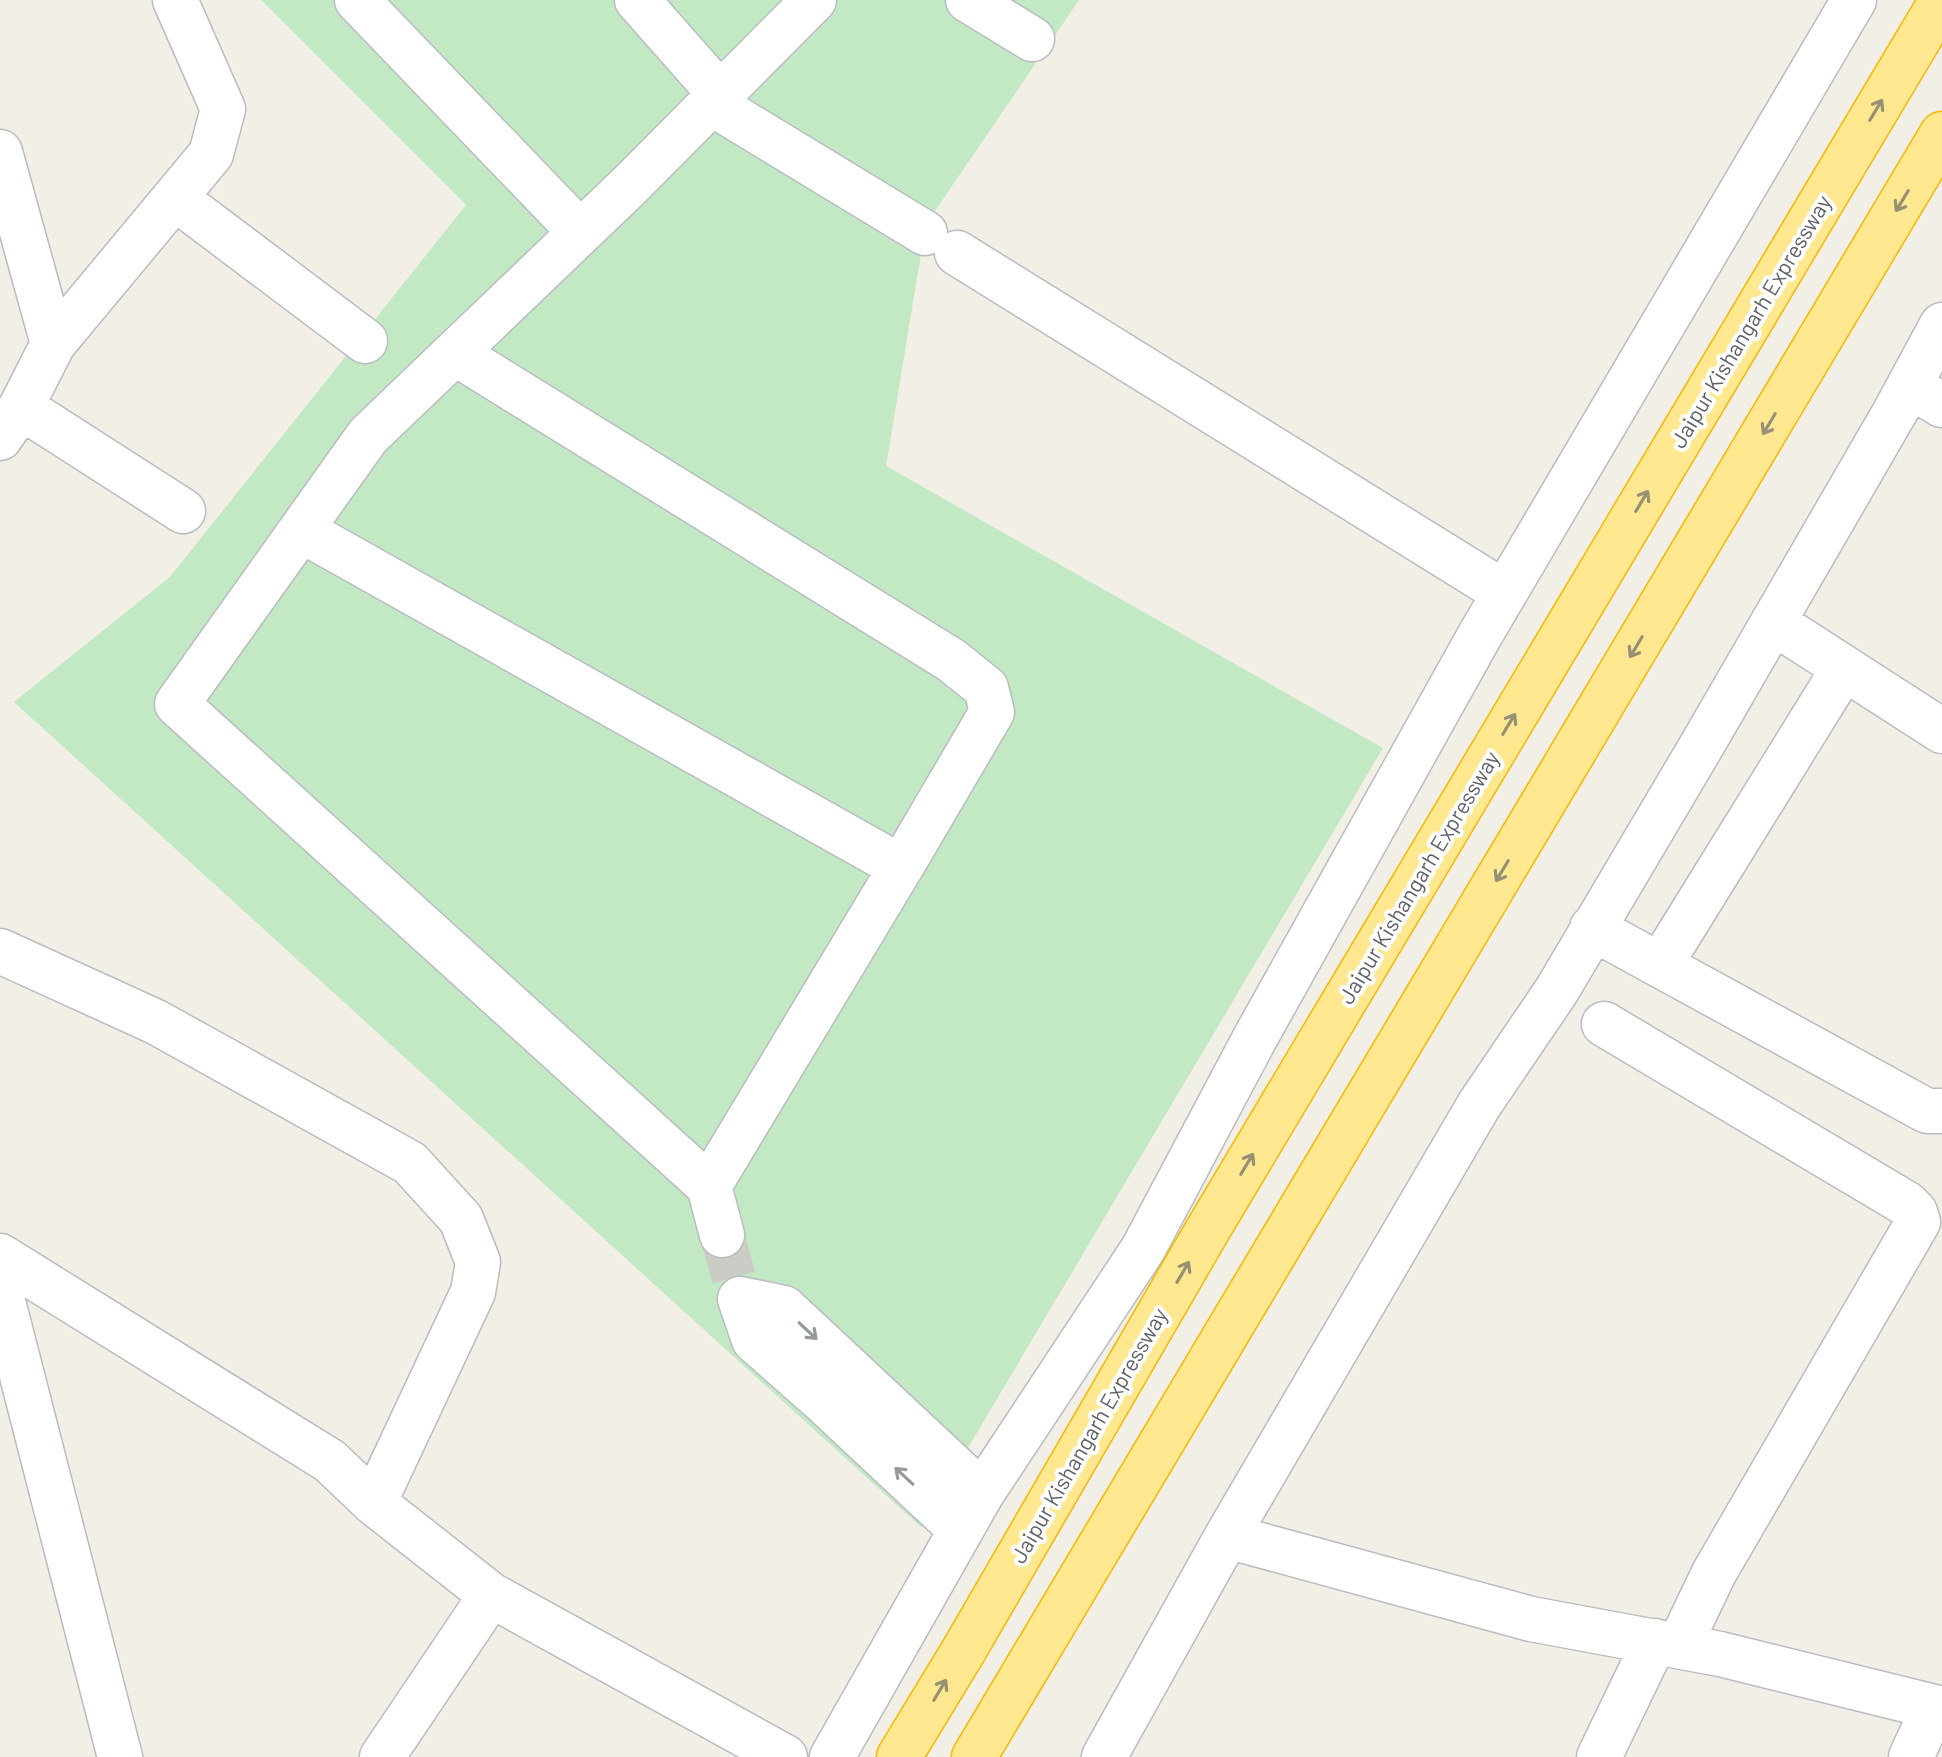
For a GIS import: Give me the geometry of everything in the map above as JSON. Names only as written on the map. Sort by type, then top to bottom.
[{"type":"highway","name":"Jaipur Kishangarh Expressway","points":[[899,1757],[1223,1204],[1942,0]]},
{"type":"highway","points":[[974,1757],[1942,134]]},
{"type":"street","points":[[175,0],[223,109],[211,154],[53,344],[10,422],[183,511]]},
{"type":"street","points":[[357,0],[580,232]]},
{"type":"street","points":[[637,0],[716,98],[941,243],[1505,593]]},
{"type":"street","points":[[722,1235],[709,1186],[177,704],[368,436],[814,0]]},
{"type":"street","points":[[968,0],[1032,39]]},
{"type":"street","points":[[832,1757],[972,1512],[1143,1249],[1255,1038],[1505,593],[1854,0]]},
{"type":"street","points":[[0,152],[53,344]]},
{"type":"street","points":[[175,198],[365,341]]},
{"type":"street","points":[[1104,1757],[1227,1536],[1479,1105],[1557,990],[1773,622],[1926,396],[1942,325]]},
{"type":"street","points":[[455,353],[951,660],[986,688],[992,712],[709,1186]]},
{"type":"street","points":[[301,530],[901,867]]},
{"type":"street","points":[[1773,622],[1942,731]]},
{"type":"street","points":[[1660,965],[1844,668]]},
{"type":"street","points":[[1592,928],[1927,1111],[1942,1111]]},
{"type":"street","points":[[0,951],[156,1022],[410,1163],[461,1219],[478,1262],[473,1292],[374,1503]]},
{"type":"street","points":[[1599,1757],[1667,1643],[1714,1573],[1918,1222],[1915,1212],[1907,1204],[1604,1024]]},
{"type":"street","points":[[0,1256],[330,1461],[374,1503],[491,1595],[785,1757]]},
{"type":"street","points":[[0,1290],[120,1757]]},
{"type":"street","points":[[740,1299],[784,1308],[972,1512],[822,1400],[754,1340],[740,1299]]},
{"type":"street","points":[[1227,1536],[1531,1619],[1667,1643],[1938,1708],[1911,1757]]},
{"type":"street","points":[[382,1757],[491,1595]]},
{"type":"green space","points":[[261,0],[1079,0],[926,224],[886,466],[1383,748],[921,1527],[14,702],[170,577],[466,205]]},
{"type":"tunnel","points":[[722,1235],[740,1299]]}]
